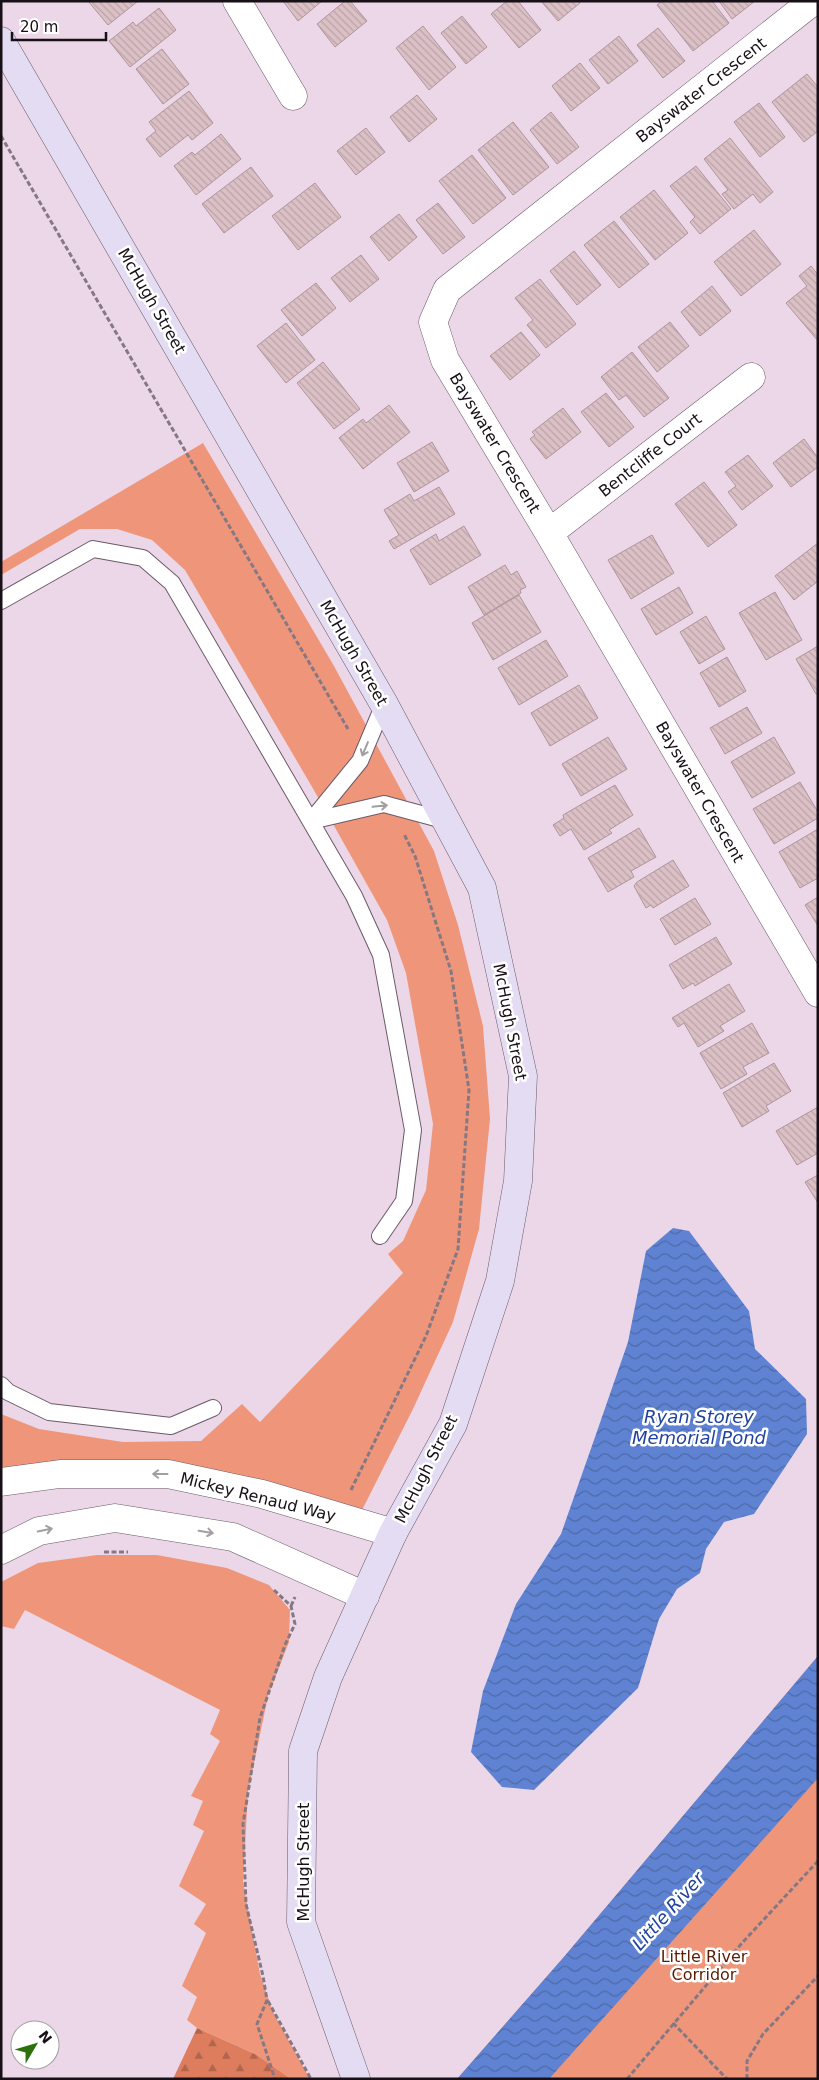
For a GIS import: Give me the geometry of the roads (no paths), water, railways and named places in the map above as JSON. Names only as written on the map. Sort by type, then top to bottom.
[{"type":"main road","name":"McHugh Street","points":[[1,41],[384,704],[482,888],[523,1076],[518,1181],[500,1281],[453,1424],[393,1533],[328,1677],[303,1751],[300,1922],[355,2076]]},
{"type":"street","points":[[237,1],[293,96]]},
{"type":"street","name":"Bayswater Crescent","points":[[813,1],[446,290],[433,322],[444,360],[549,533],[818,993]]},
{"type":"street","name":"Bentcliffe Court","points":[[549,533],[751,377]]},
{"type":"street","name":"Mickey Renaud Way","points":[[1,1482],[60,1474],[168,1474],[262,1494],[393,1533]]},
{"type":"street","points":[[1,1550],[39,1531],[116,1518],[233,1537],[365,1596]]},
{"type":"lane","points":[[1,601],[93,549],[143,558],[172,583],[354,896],[381,955],[413,1130],[404,1201],[380,1236]]},
{"type":"lane","points":[[310,822],[360,761],[384,704]]},
{"type":"lane","points":[[310,822],[384,804],[447,821]]},
{"type":"lane","points":[[1,1385],[8,1392],[49,1412],[171,1426],[213,1408]]},
{"type":"water","name":"Ryan Storey Memorial Pond","points":[[673,1228],[689,1231],[749,1311],[755,1349],[806,1399],[807,1434],[754,1514],[724,1522],[706,1549],[700,1573],[677,1589],[659,1619],[638,1688],[534,1790],[502,1787],[471,1752],[483,1691],[516,1604],[561,1534],[628,1342],[646,1251]]},
{"type":"water","name":"Little River","points":[[818,1656],[818,1778],[549,2079],[457,2079],[563,1958]]},
{"type":"park label","name":"Little River Corridor","points":[[704,1965]]}]
